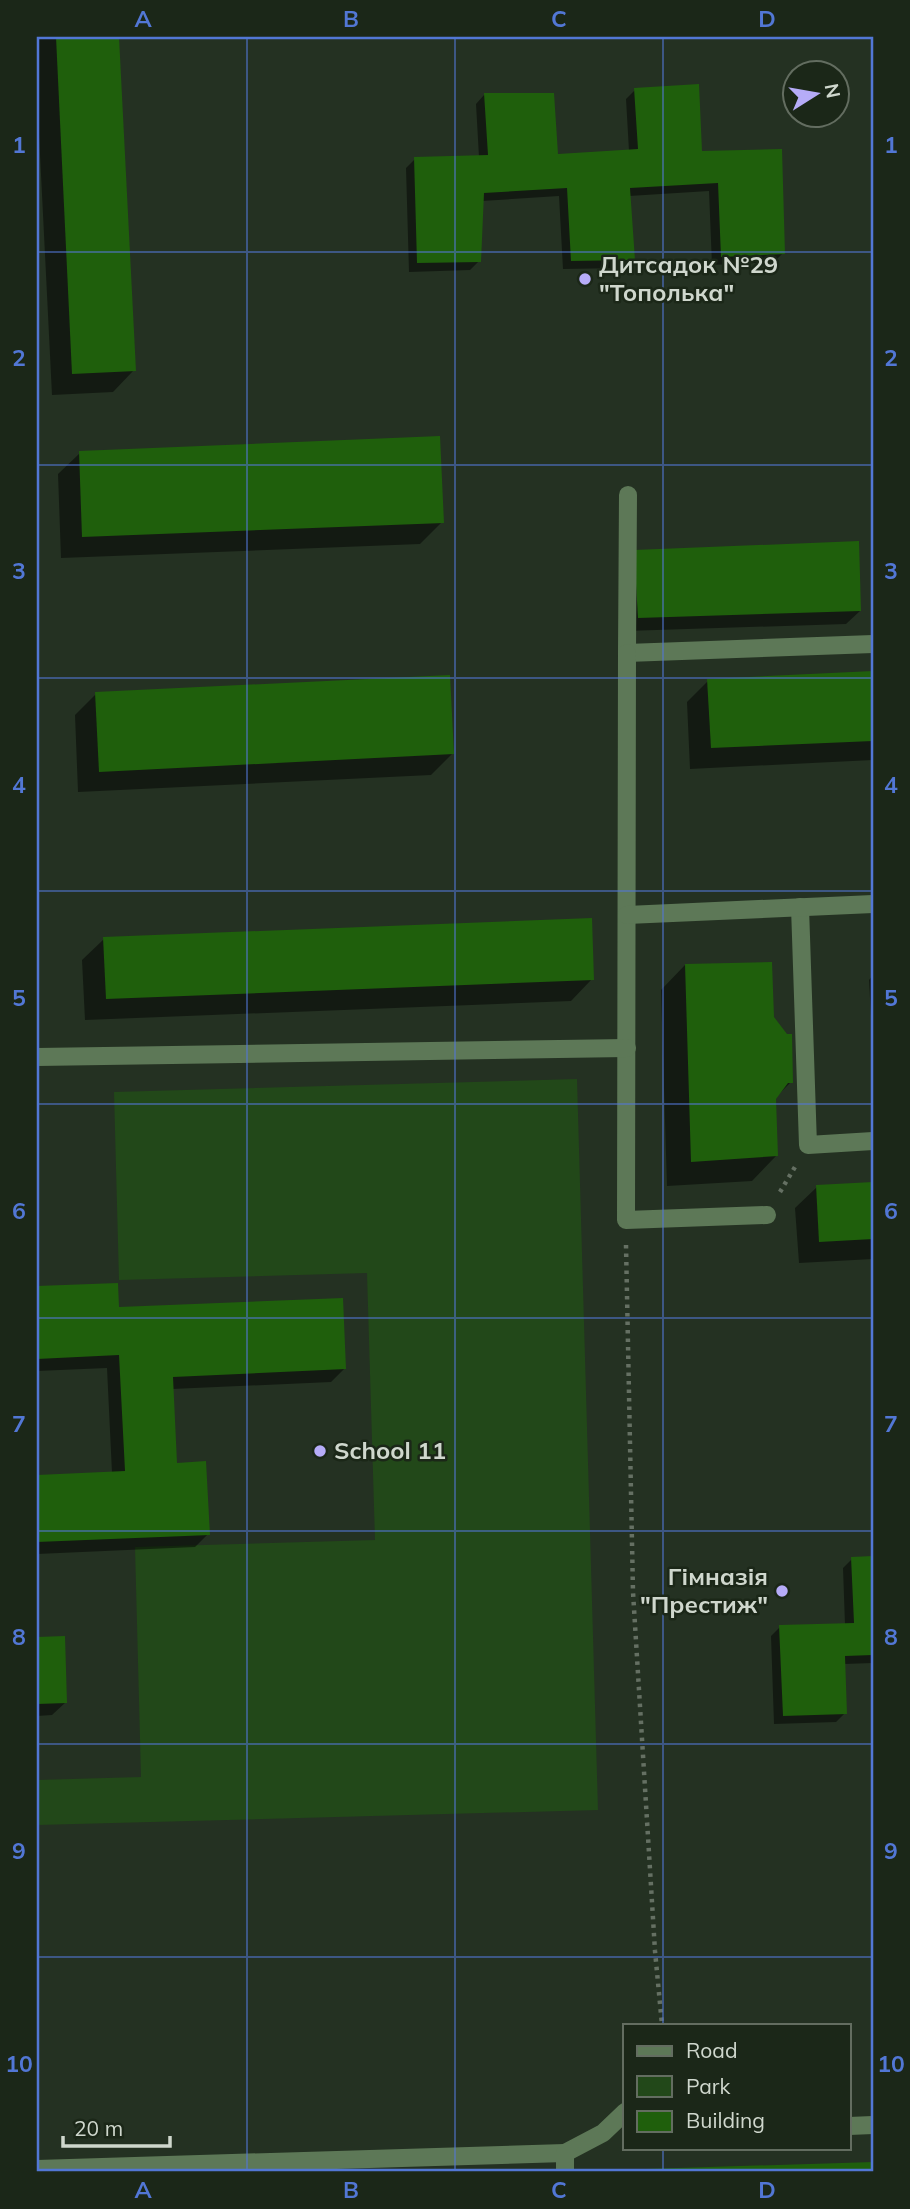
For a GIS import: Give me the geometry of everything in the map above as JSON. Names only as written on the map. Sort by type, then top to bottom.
[{"type":"lane","points":[[628,495],[626,1220],[766,1215]]},
{"type":"lane","points":[[627,653],[873,644]]},
{"type":"lane","points":[[627,915],[873,904]]},
{"type":"lane","points":[[800,907],[808,1145],[873,1141]]},
{"type":"lane","points":[[37,1057],[627,1048]]},
{"type":"lane","points":[[37,2169],[565,2152],[603,2133],[623,2114]]},
{"type":"lane","points":[[850,2126],[873,2126]]},
{"type":"lane","points":[[603,2133],[623,2132]]},
{"type":"lane","points":[[565,2152],[565,2172]]},
{"type":"path","points":[[766,1215],[808,1145]]},
{"type":"path","points":[[626,1220],[633,1592],[653,1926],[662,2024]]},
{"type":"green space","name":"School 11","points":[[577,1079],[598,1810],[37,1825],[37,1780],[141,1777],[135,1547],[375,1540],[367,1273],[119,1280],[114,1092]]},
{"type":"building","points":[[56,37],[119,37],[136,371],[72,374]]},
{"type":"building","points":[[699,84],[702,151],[782,149],[785,254],[721,257],[718,183],[630,188],[635,260],[571,261],[567,188],[484,193],[481,262],[417,263],[414,157],[488,155],[484,93],[554,93],[558,154],[638,149],[634,88]]},
{"type":"building","points":[[440,436],[444,523],[82,537],[79,451]]},
{"type":"building","points":[[859,541],[861,611],[638,618],[634,550]]},
{"type":"building","points":[[873,671],[873,741],[711,748],[707,679]]},
{"type":"building","points":[[450,675],[454,754],[99,772],[95,692]]},
{"type":"building","points":[[592,918],[594,980],[106,999],[103,937]]},
{"type":"building","points":[[772,962],[774,1017],[787,1034],[792,1034],[793,1083],[788,1083],[776,1099],[778,1156],[691,1162],[685,964]]},
{"type":"building","points":[[873,1182],[873,1239],[819,1242],[816,1185]]},
{"type":"building","points":[[118,1283],[119,1307],[343,1298],[346,1369],[173,1377],[177,1463],[206,1461],[210,1535],[37,1542],[37,1475],[125,1471],[119,1355],[37,1359],[37,1286]]},
{"type":"building","points":[[873,1556],[873,1655],[845,1656],[847,1714],[783,1716],[779,1625],[854,1623],[851,1557]]},
{"type":"building","points":[[65,1636],[67,1703],[37,1704],[37,1637]]},
{"type":"building","points":[[873,2162],[873,2172],[645,2172],[645,2169]]},
{"type":"place","name":"Дитсадок №29 \"Тополька\"","points":[[585,279]]},
{"type":"place","name":"School 11","points":[[320,1451]]},
{"type":"place","name":"Гімназія \"Престиж\"","points":[[782,1591]]}]
